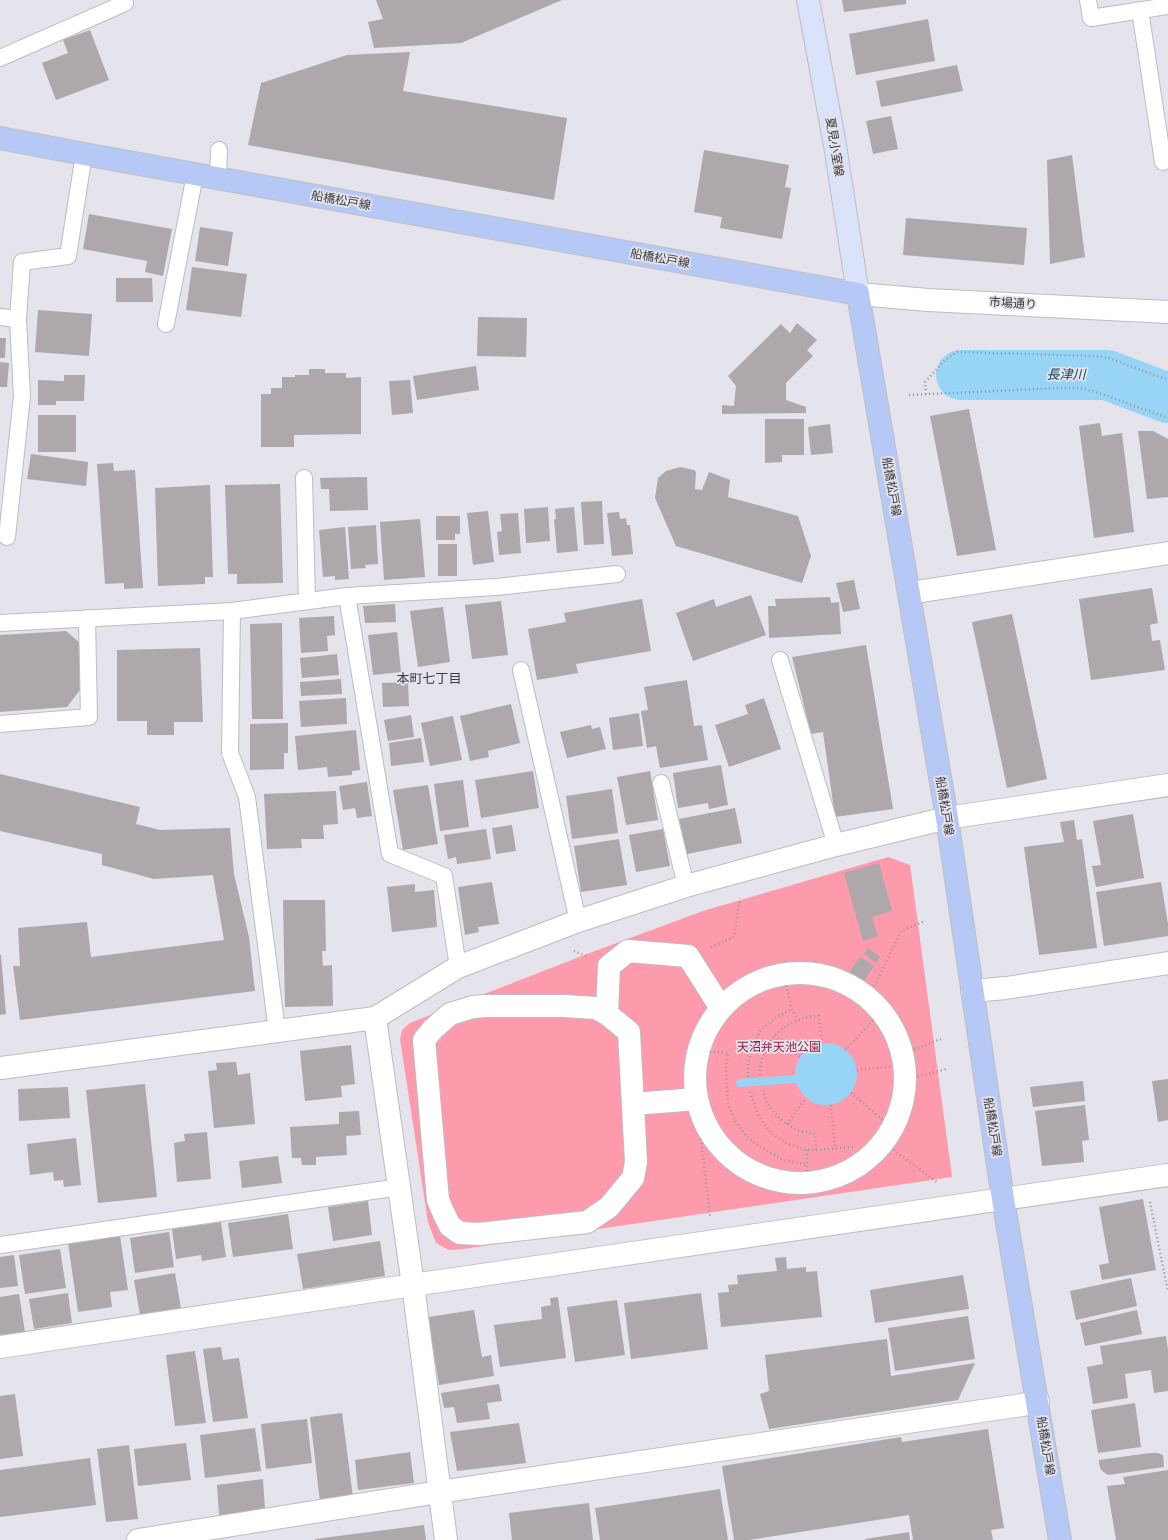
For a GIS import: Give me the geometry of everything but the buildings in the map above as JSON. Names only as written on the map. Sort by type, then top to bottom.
[{"type":"main road","name":"夏見小室線","points":[[808,0],[835,146],[858,294]]},
{"type":"main road","name":"船橋松戸線","points":[[0,138],[195,175],[858,294],[947,818],[1003,1199],[1038,1401],[1060,1540]]},
{"type":"street","name":"市場通り","points":[[858,294],[928,300],[1168,312]]},
{"type":"street","points":[[909,593],[1168,553]]},
{"type":"street","points":[[0,1068],[375,1018],[458,967],[578,921],[686,886],[836,845],[947,818],[1168,785]]},
{"type":"street","points":[[607,1014],[609,966],[628,951],[688,956],[721,1008]]},
{"type":"street","points":[[972,991],[1006,988],[1168,963]]},
{"type":"street","points":[[806,973],[828,976],[850,984],[875,1004],[891,1024],[899,1038],[905,1066],[903,1106],[888,1136],[868,1159],[850,1172],[829,1179],[807,1174],[780,1181],[766,1178],[754,1172],[731,1157],[712,1137],[700,1112],[697,1099],[695,1074],[698,1050],[704,1035],[721,1008],[731,998],[755,983],[783,974],[806,973]]},
{"type":"street","points":[[473,1007],[583,1007],[596,1008],[607,1014],[629,1032],[636,1162],[633,1178],[609,1207],[587,1222],[479,1234],[460,1233],[450,1226],[438,1200],[424,1040],[450,1014],[473,1007]]},
{"type":"street","points":[[375,1018],[400,1187],[446,1540]]},
{"type":"street","points":[[633,1104],[697,1099]]},
{"type":"street","points":[[0,1347],[1168,1175]]},
{"type":"street","points":[[138,1540],[440,1492],[1022,1405],[1038,1401]]},
{"type":"lane","points":[[1088,0],[1091,18],[1168,6]]},
{"type":"lane","points":[[0,58],[125,3]]},
{"type":"lane","points":[[1140,10],[1163,162]]},
{"type":"lane","points":[[218,178],[219,150]]},
{"type":"lane","points":[[7,537],[22,396],[18,319],[22,262],[68,256],[84,154]]},
{"type":"lane","points":[[166,324],[195,175]]},
{"type":"lane","points":[[0,317],[18,319]]},
{"type":"lane","points":[[304,478],[306,601]]},
{"type":"lane","points":[[0,623],[232,611],[347,596],[496,587],[617,574]]},
{"type":"lane","points":[[347,596],[390,854],[444,876],[458,967]]},
{"type":"lane","points":[[232,611],[230,753],[247,797],[277,1031]]},
{"type":"lane","points":[[0,724],[89,717],[87,618]]},
{"type":"lane","points":[[780,660],[836,845]]},
{"type":"lane","points":[[521,670],[578,921]]},
{"type":"lane","points":[[660,783],[686,886]]},
{"type":"lane","points":[[0,1245],[400,1187]]},
{"type":"path","points":[[926,394],[925,382],[945,360],[957,352],[1095,356],[1110,358],[1168,380]]},
{"type":"path","points":[[909,395],[1080,388],[1099,392],[1168,418]]},
{"type":"path","points":[[688,956],[734,937],[740,895]]},
{"type":"path","points":[[845,1050],[875,1004],[901,931],[925,921]]},
{"type":"path","points":[[783,974],[792,1009],[797,1020]]},
{"type":"path","points":[[748,1077],[748,1064],[751,1052],[760,1031],[775,1018],[792,1009]]},
{"type":"path","points":[[760,1074],[761,1062],[775,1035],[787,1025],[797,1020],[806,1017],[819,1016],[822,1043]]},
{"type":"path","points":[[775,1035],[800,1057]]},
{"type":"path","points":[[905,1066],[942,1039]]},
{"type":"path","points":[[698,1050],[728,1053],[726,1068],[728,1104],[736,1122],[747,1137],[781,1160],[807,1174],[807,1150]]},
{"type":"path","points":[[857,1070],[905,1066],[946,1068]]},
{"type":"path","points":[[763,1090],[767,1104],[774,1113],[797,1130],[815,1134],[816,1150]]},
{"type":"path","points":[[750,1092],[759,1118],[771,1133],[788,1144],[807,1150],[835,1149],[853,1146]]},
{"type":"path","points":[[851,1092],[888,1136],[938,1183]]},
{"type":"path","points":[[787,1124],[806,1098]]},
{"type":"path","points":[[697,1099],[710,1221]]},
{"type":"path","points":[[831,1104],[835,1149]]},
{"type":"path","points":[[1145,1179],[1168,1292]]},
{"type":"green space","name":"天沼弁天池公園","points":[[888,857],[910,865],[952,1177],[463,1249],[449,1250],[436,1243],[428,1222],[400,1039],[402,1030],[410,1023],[587,954],[703,911]]},
{"type":"water","points":[[826,1043],[843,1048],[848,1052],[852,1057],[857,1074],[852,1091],[848,1096],[843,1100],[826,1105],[809,1100],[804,1096],[800,1091],[795,1074],[800,1057],[804,1052],[809,1048]]},
{"type":"waterway","name":"長津川","points":[[961,375],[1107,375],[1168,398]]},
{"type":"waterway","points":[[740,1083],[795,1079]]},
{"type":"district","name":"本町七丁目","points":[[429,679]]}]
